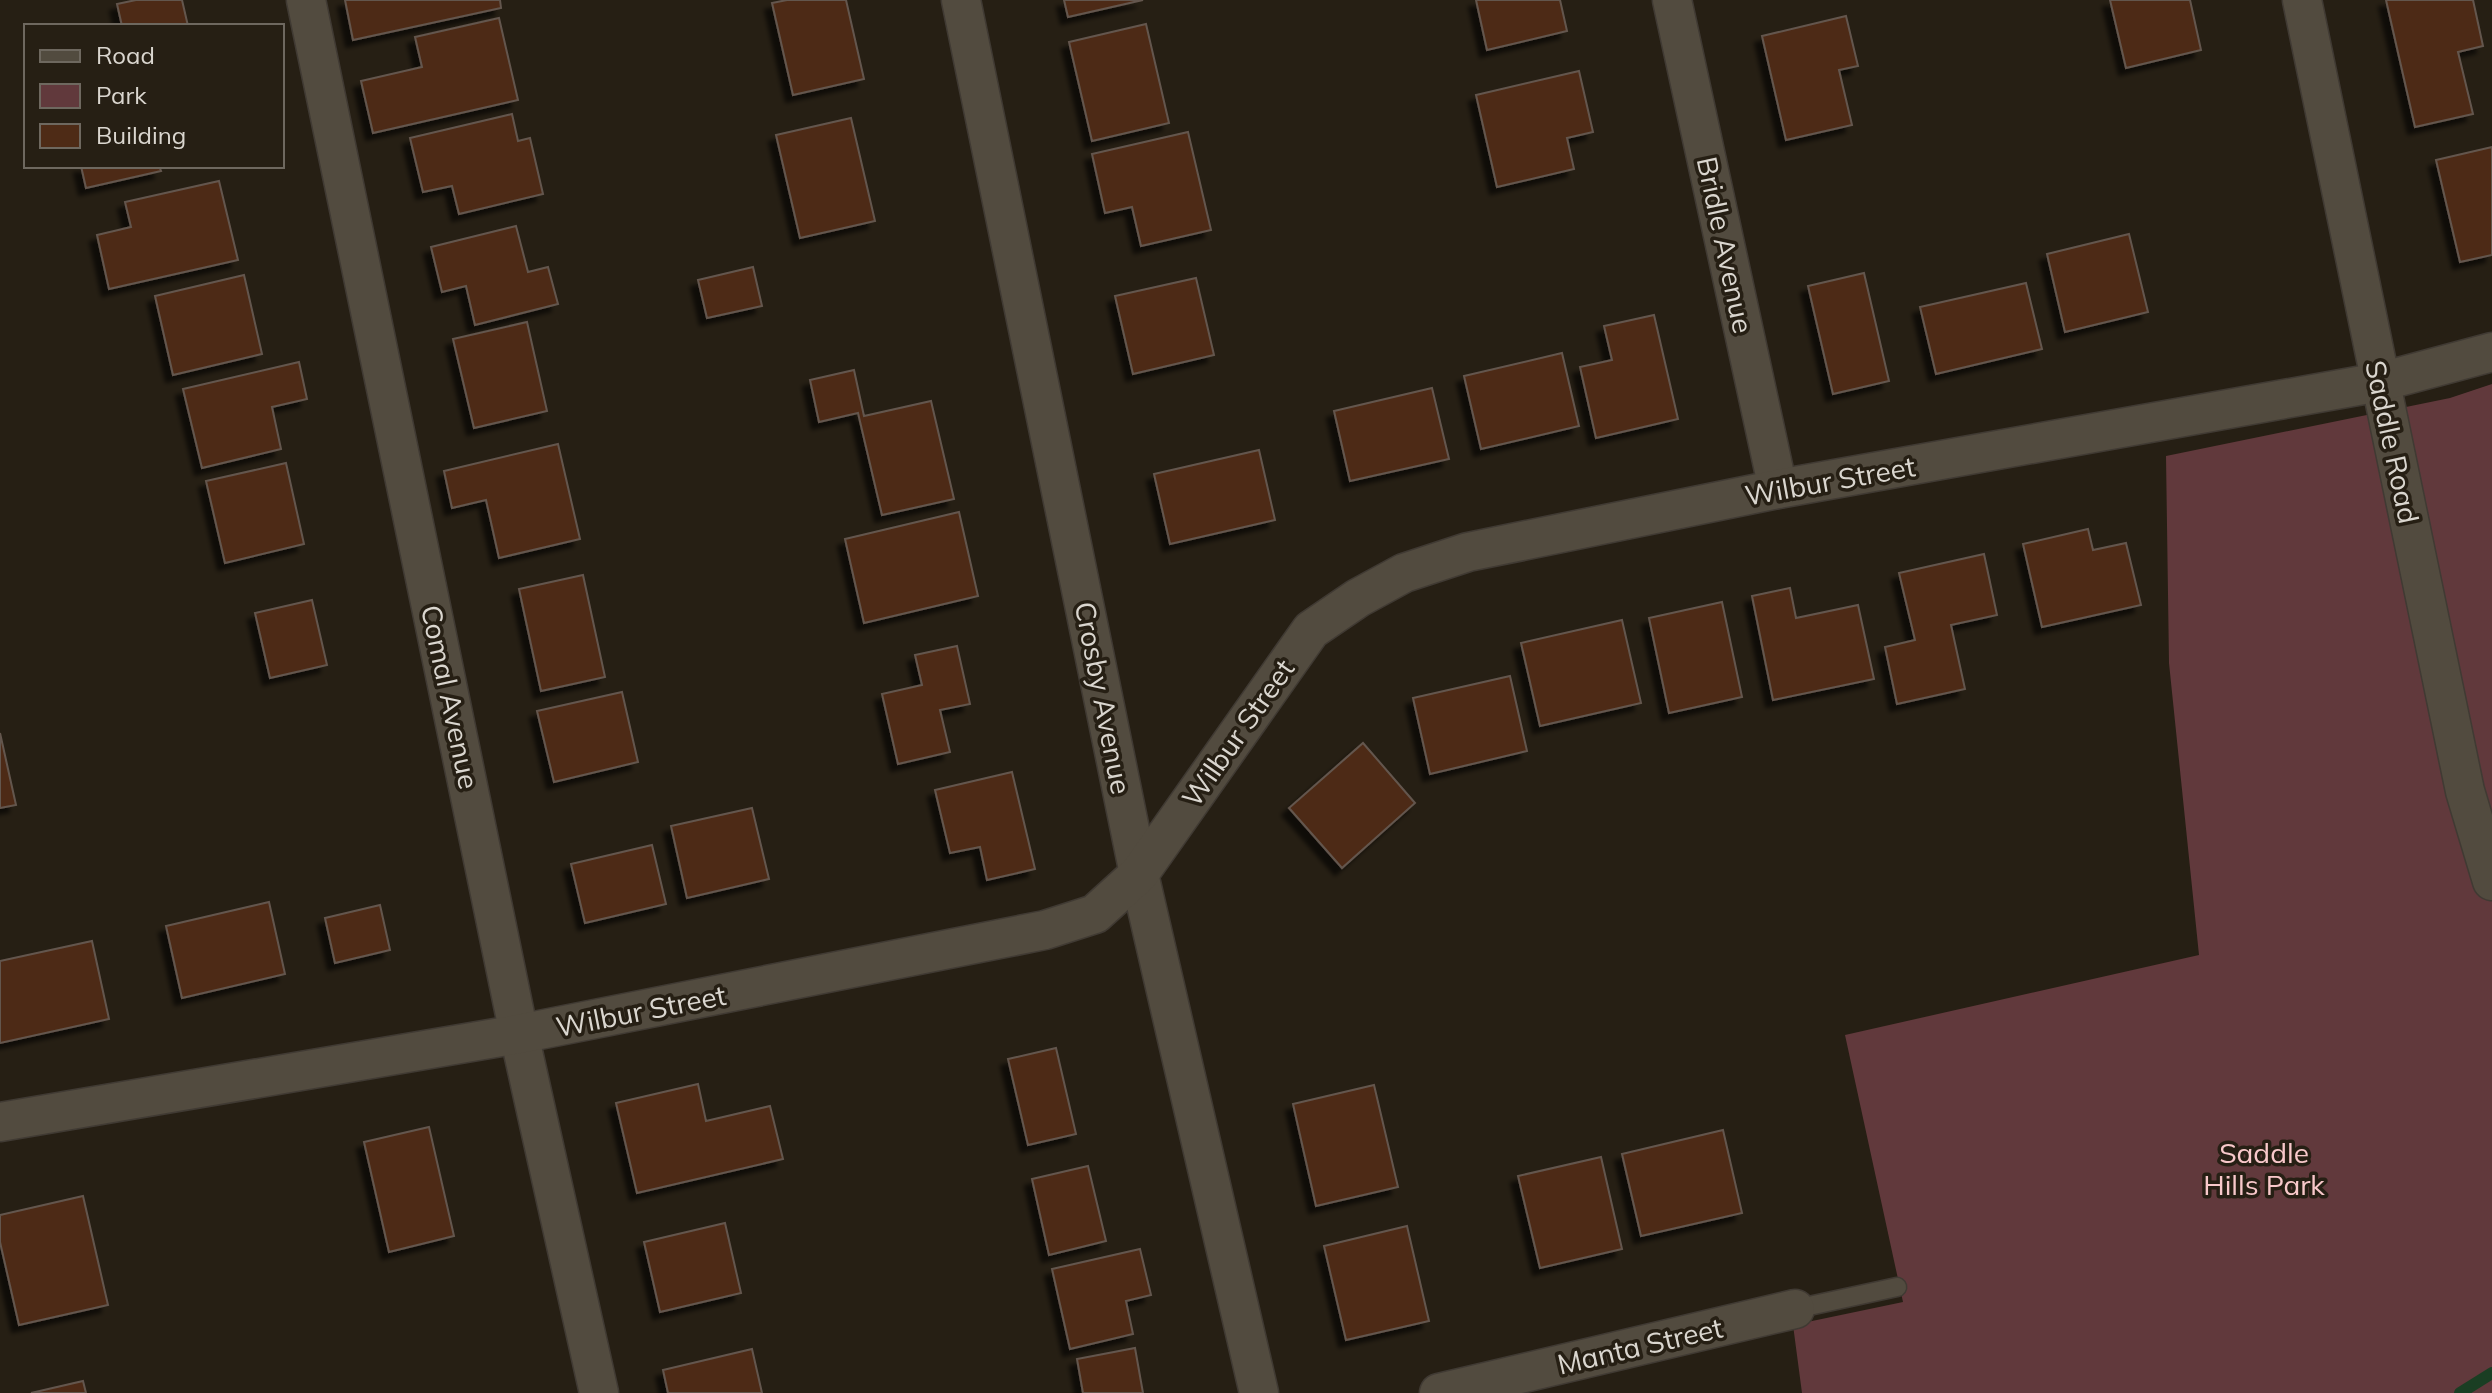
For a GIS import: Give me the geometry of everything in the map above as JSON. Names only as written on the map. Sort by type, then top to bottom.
[{"type":"street","name":"Comal Avenue","points":[[306,0],[519,1034],[599,1393]]},
{"type":"street","name":"Crosby Avenue","points":[[961,0],[1139,874],[1259,1393]]},
{"type":"street","name":"Bridle Avenue","points":[[1672,0],[1778,489]]},
{"type":"street","name":"Saddle Road","points":[[2302,0],[2465,791],[2492,881]]},
{"type":"street","name":"Wilbur Street","points":[[0,1122],[519,1034],[1045,930],[1095,914],[1139,874],[1311,630],[1358,598],[1404,573],[1468,552],[1778,489],[2380,382],[2492,352]]},
{"type":"street","name":"Manta Street","points":[[1439,1393],[1795,1309]]},
{"type":"lane","points":[[1795,1309],[1897,1287]]},
{"type":"green space","name":"Saddle Hills Park","points":[[2492,384],[2492,1393],[1802,1393],[1793,1325],[1903,1302],[1845,1035],[2199,955],[2169,663],[2166,456],[2450,398]]},
{"type":"building","points":[[136,0],[182,0],[188,24],[122,24],[117,4]]},
{"type":"building","points":[[345,0],[500,0],[501,8],[353,40]]},
{"type":"building","points":[[846,0],[864,79],[793,95],[772,3]]},
{"type":"building","points":[[1064,0],[1143,0],[1068,17]]},
{"type":"building","points":[[1476,0],[1560,0],[1567,31],[1487,50]]},
{"type":"building","points":[[2110,0],[2190,0],[2201,50],[2126,68]]},
{"type":"building","points":[[2386,0],[2473,0],[2483,46],[2458,52],[2473,114],[2415,127]]},
{"type":"building","points":[[1846,16],[1858,66],[1839,70],[1852,125],[1786,140],[1762,36]]},
{"type":"building","points":[[499,18],[518,100],[373,133],[361,81],[422,67],[415,37]]},
{"type":"building","points":[[1146,24],[1169,123],[1092,141],[1069,42]]},
{"type":"building","points":[[1579,71],[1593,132],[1567,138],[1574,169],[1497,187],[1476,95]]},
{"type":"building","points":[[512,114],[518,141],[530,138],[543,194],[459,214],[452,186],[423,192],[410,138]]},
{"type":"building","points":[[851,118],[875,221],[800,238],[776,135]]},
{"type":"building","points":[[1188,132],[1211,230],[1141,246],[1132,207],[1105,213],[1092,154]]},
{"type":"building","points":[[2492,147],[2492,255],[2460,262],[2436,160]]},
{"type":"building","points":[[81,168],[160,168],[161,171],[86,188]]},
{"type":"building","points":[[219,181],[238,260],[109,289],[97,235],[131,227],[125,202]]},
{"type":"building","points":[[516,226],[528,272],[548,267],[558,304],[475,325],[466,286],[442,292],[431,247]]},
{"type":"building","points":[[2129,234],[2148,312],[2065,332],[2047,254]]},
{"type":"building","points":[[753,267],[762,306],[707,318],[698,280]]},
{"type":"building","points":[[1864,273],[1889,381],[1833,394],[1808,286]]},
{"type":"building","points":[[244,275],[262,354],[173,375],[155,296]]},
{"type":"building","points":[[1196,278],[1214,355],[1133,374],[1115,296]]},
{"type":"building","points":[[2026,283],[2042,349],[1936,374],[1920,307]]},
{"type":"building","points":[[1654,315],[1678,419],[1596,438],[1580,367],[1612,360],[1604,326]]},
{"type":"building","points":[[527,322],[547,411],[474,428],[453,339]]},
{"type":"building","points":[[1562,353],[1579,426],[1481,449],[1464,376]]},
{"type":"building","points":[[299,362],[307,399],[272,407],[281,449],[202,468],[183,389]]},
{"type":"building","points":[[854,370],[864,416],[931,401],[954,499],[882,515],[858,413],[819,422],[810,380]]},
{"type":"building","points":[[1432,388],[1449,459],[1350,481],[1334,411]]},
{"type":"building","points":[[558,444],[580,539],[499,558],[486,500],[452,508],[444,471]]},
{"type":"building","points":[[1259,450],[1275,520],[1170,544],[1154,474]]},
{"type":"building","points":[[286,463],[304,544],[225,563],[206,481]]},
{"type":"building","points":[[959,512],[978,596],[864,623],[845,539]]},
{"type":"building","points":[[2088,529],[2093,550],[2126,543],[2141,605],[2042,627],[2023,544]]},
{"type":"building","points":[[1984,554],[1997,615],[1951,625],[1965,689],[1897,704],[1885,647],[1915,640],[1899,573]]},
{"type":"building","points":[[583,575],[605,677],[541,691],[519,589]]},
{"type":"building","points":[[1790,588],[1796,618],[1858,605],[1874,679],[1773,700],[1752,596]]},
{"type":"building","points":[[312,600],[327,665],[270,678],[255,613]]},
{"type":"building","points":[[1722,602],[1742,697],[1669,713],[1649,618]]},
{"type":"building","points":[[1622,620],[1641,703],[1540,726],[1521,643]]},
{"type":"building","points":[[957,646],[970,704],[940,710],[950,752],[898,764],[882,694],[922,685],[915,655]]},
{"type":"building","points":[[1510,676],[1527,751],[1430,774],[1413,698]]},
{"type":"building","points":[[622,692],[638,762],[554,782],[537,711]]},
{"type":"building","points":[[0,733],[16,805],[0,808]]},
{"type":"building","points":[[1363,743],[1415,803],[1342,868],[1289,808]]},
{"type":"building","points":[[1012,772],[1035,869],[987,880],[980,847],[950,853],[935,790]]},
{"type":"building","points":[[752,808],[769,879],[687,898],[671,826]]},
{"type":"building","points":[[652,845],[666,904],[585,923],[571,864]]},
{"type":"building","points":[[269,902],[285,974],[182,998],[166,926]]},
{"type":"building","points":[[380,905],[390,950],[335,963],[325,918]]},
{"type":"building","points":[[92,941],[109,1019],[0,1043],[0,961]]},
{"type":"building","points":[[1056,1048],[1076,1134],[1028,1145],[1008,1059]]},
{"type":"building","points":[[698,1084],[706,1121],[770,1106],[783,1159],[637,1193],[616,1103]]},
{"type":"building","points":[[1374,1085],[1398,1187],[1316,1206],[1293,1104]]},
{"type":"building","points":[[429,1127],[454,1236],[389,1252],[364,1142]]},
{"type":"building","points":[[1723,1130],[1742,1213],[1641,1236],[1622,1154]]},
{"type":"building","points":[[1601,1157],[1622,1249],[1540,1268],[1518,1176]]},
{"type":"building","points":[[1088,1166],[1106,1241],[1049,1255],[1032,1179]]},
{"type":"building","points":[[83,1196],[108,1305],[19,1325],[0,1242],[0,1215]]},
{"type":"building","points":[[725,1223],[741,1293],[660,1312],[644,1242]]},
{"type":"building","points":[[1407,1226],[1429,1321],[1346,1340],[1324,1246]]},
{"type":"building","points":[[1140,1249],[1151,1295],[1126,1301],[1133,1334],[1070,1349],[1052,1269]]},
{"type":"building","points":[[1135,1348],[1143,1393],[1083,1393],[1077,1359]]},
{"type":"building","points":[[752,1349],[762,1393],[668,1393],[663,1370]]},
{"type":"building","points":[[83,1381],[86,1393],[31,1393]]},
{"type":"waterway","points":[[2460,1393],[2492,1373]]}]
